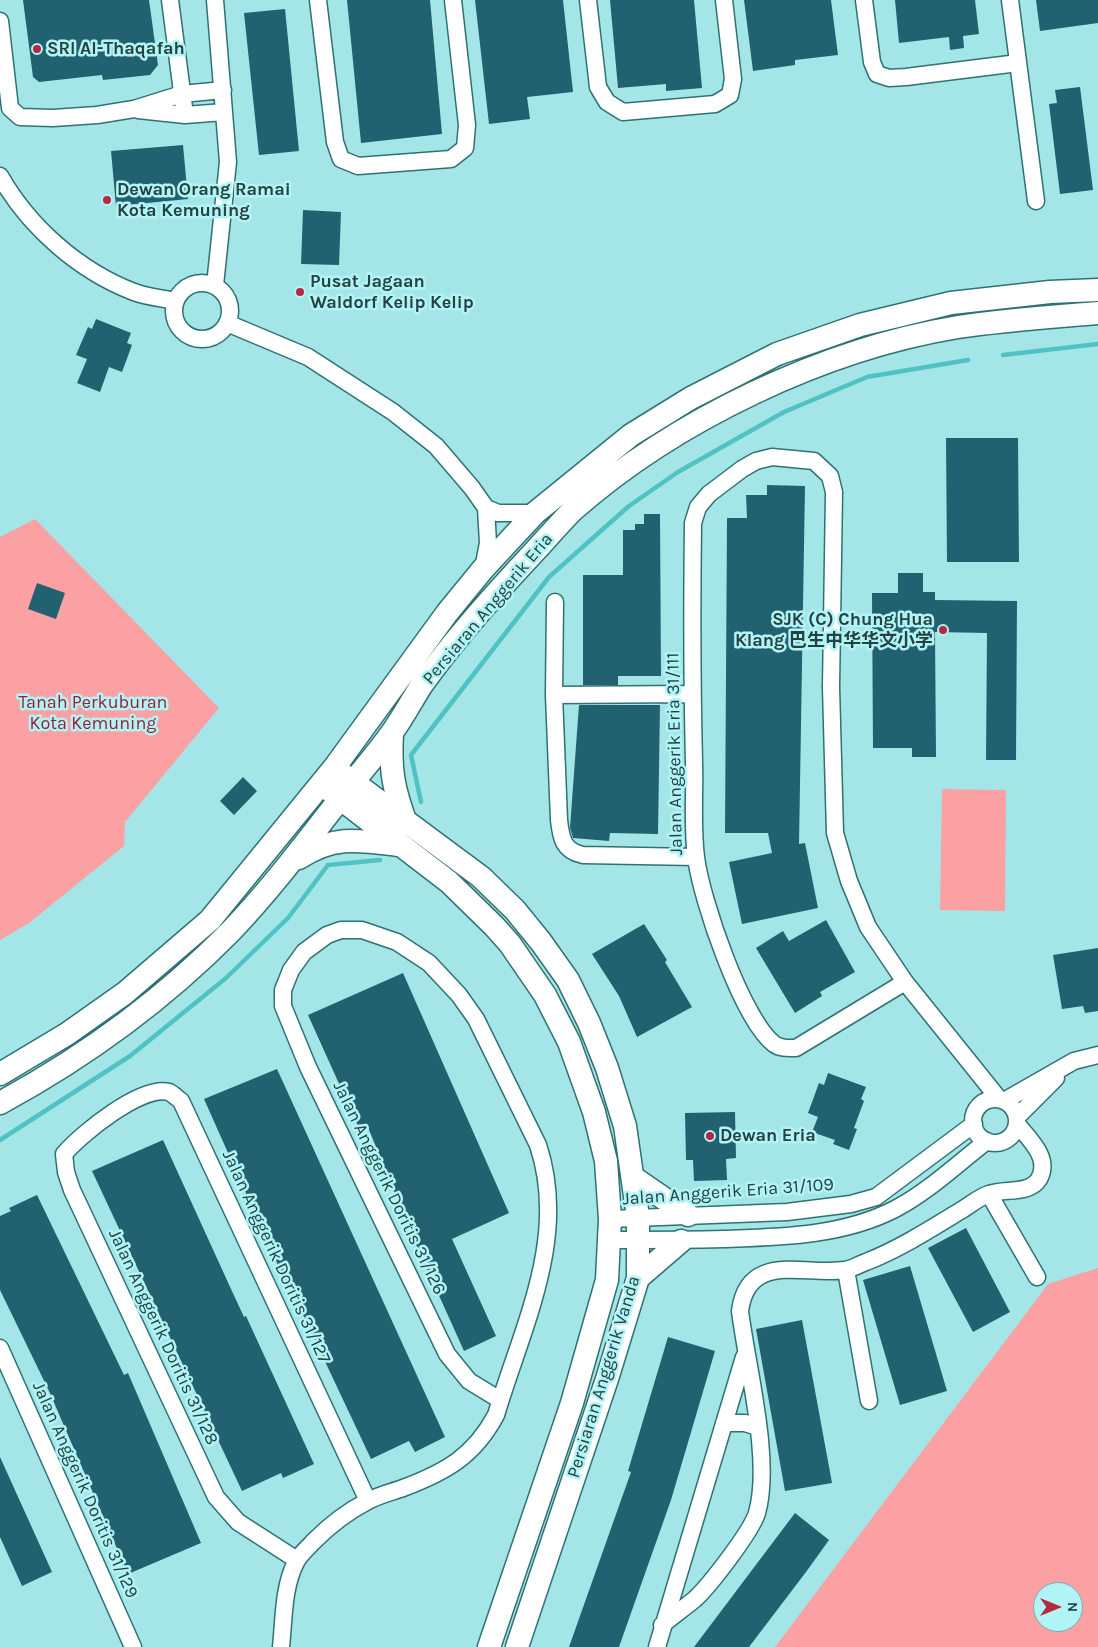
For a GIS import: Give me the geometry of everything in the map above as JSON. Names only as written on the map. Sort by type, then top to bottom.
[{"type":"main road","name":"Persiaran Anggerik Eria","points":[[0,1074],[67,1034],[125,993],[210,920],[328,776],[447,613],[482,569],[535,513],[631,435],[691,398],[777,354],[860,325],[951,303],[1050,292],[1098,290]]},
{"type":"main road","name":"Persiaran Anggerik Eria","points":[[0,1103],[84,1051],[182,976],[232,930],[292,863],[392,732],[421,687],[452,646],[512,575],[573,511],[642,458],[684,430],[785,378],[855,354],[954,328],[1098,313]]},
{"type":"main road","points":[[392,732],[390,764],[393,783],[406,823]]},
{"type":"main road","name":"Persiaran Anggerik Vanda","points":[[328,776],[346,790],[399,845],[449,882],[494,926],[545,995],[569,1042],[594,1112],[606,1160],[610,1230],[606,1280],[572,1403],[488,1642]]},
{"type":"main road","name":"Persiaran Anggerik Vanda","points":[[346,790],[406,823],[481,877],[515,910],[568,980],[607,1068],[625,1126],[634,1178],[638,1217],[638,1278],[607,1380],[518,1647]]},
{"type":"main road","points":[[292,863],[316,847],[334,842],[366,841],[399,845]]},
{"type":"main road","points":[[634,1178],[688,1215]]},
{"type":"main road","points":[[638,1278],[681,1240]]},
{"type":"street","points":[[170,0],[185,115]]},
{"type":"street","points":[[215,0],[228,162],[215,285]]},
{"type":"street","points":[[318,0],[335,142],[341,159],[358,166],[451,159],[465,148],[467,125],[453,0]]},
{"type":"street","points":[[588,0],[598,87],[607,102],[623,112],[715,104],[730,94],[733,79],[724,0]]},
{"type":"street","points":[[864,0],[872,62],[877,74],[889,78],[906,77],[1018,63]]},
{"type":"street","points":[[1010,0],[1036,201]]},
{"type":"street","points":[[0,21],[10,108],[20,117],[53,118],[134,109],[182,94],[222,90]]},
{"type":"street","points":[[134,109],[185,115],[224,112]]},
{"type":"street","points":[[0,176],[45,235],[78,262],[102,277],[135,292],[175,301]]},
{"type":"street","points":[[201,282],[215,285],[225,295],[229,304],[228,323],[214,337],[196,339],[180,329],[175,320],[175,301],[186,288],[193,284],[201,282]]},
{"type":"street","points":[[228,323],[308,357],[393,412],[436,446],[472,488],[486,508],[488,543],[482,569]]},
{"type":"street","name":"Jalan Anggerik Eria 31/111","points":[[772,457],[814,461],[830,476],[834,492],[831,687],[835,833],[849,881],[868,926],[905,982],[796,1048],[775,1045],[764,1034],[743,998],[716,936],[696,857],[692,694],[693,524],[698,507],[709,494],[756,461],[772,457]]},
{"type":"street","points":[[486,508],[498,513],[535,513]]},
{"type":"street","points":[[555,602],[554,694],[559,820],[560,836],[565,847],[573,853],[583,856],[696,857]]},
{"type":"street","points":[[554,694],[692,694]]},
{"type":"street","name":"Jalan Anggerik Doritis 31/126","points":[[297,1560],[328,1528],[368,1501],[438,1473],[465,1456],[487,1432],[500,1400],[533,1305],[549,1228],[549,1203],[544,1164],[526,1118],[476,1019],[460,995],[429,963],[412,950],[370,932],[341,930],[316,941],[304,952],[291,970],[283,990],[283,1006],[308,1068],[447,1354],[469,1381],[500,1400]]},
{"type":"street","points":[[662,1625],[696,1598],[742,1540],[756,1516],[762,1488],[758,1427],[740,1311],[742,1295],[748,1284],[759,1276],[775,1271],[800,1268],[846,1270],[893,1250],[989,1194],[1029,1187],[1038,1180],[1042,1169],[1042,1159],[1017,1120],[1014,1110],[1002,1100],[905,982]]},
{"type":"street","points":[[1074,1061],[1017,1120],[1011,1136],[1006,1140],[986,1141],[978,1134],[974,1124],[974,1117],[980,1105],[992,1099],[1002,1100],[1074,1061],[1098,1055]]},
{"type":"street","name":"Jalan Anggerik Doritis 31/127","points":[[110,1114],[156,1092],[170,1092],[181,1101],[368,1501]]},
{"type":"street","name":"Jalan Anggerik Doritis 31/128","points":[[110,1114],[74,1142],[64,1154],[66,1172],[72,1190],[216,1497],[238,1522],[297,1560]]},
{"type":"street","name":"Jalan Anggerik Eria 31/109","points":[[610,1230],[638,1217],[794,1211],[851,1204],[876,1197],[974,1124]]},
{"type":"street","points":[[610,1230],[638,1240],[681,1240],[792,1236],[868,1222],[896,1209],[917,1196],[986,1141]]},
{"type":"street","points":[[989,1194],[1037,1277]]},
{"type":"street","points":[[846,1270],[869,1401]]},
{"type":"street","name":"Jalan Anggerik Doritis 31/129","points":[[0,1348],[133,1647]]},
{"type":"street","points":[[657,1647],[674,1584],[746,1352]]},
{"type":"street","points":[[724,1423],[745,1423],[758,1427]]},
{"type":"street","points":[[281,1647],[287,1586],[297,1560]]},
{"type":"street","points":[[674,1584],[696,1598]]},
{"type":"green space","name":"Tanah Perkuburan Kota Kemuning","points":[[35,519],[219,708],[125,822],[124,846],[29,923],[0,940],[0,537]]},
{"type":"green space","points":[[942,789],[1006,790],[1005,911],[940,910]]},
{"type":"green space","points":[[1098,1268],[1098,1647],[775,1647],[1048,1284]]},
{"type":"building","points":[[23,0],[149,0],[158,65],[150,75],[103,80],[102,75],[39,82],[33,77]]},
{"type":"building","points":[[347,0],[430,0],[442,134],[361,143]]},
{"type":"building","points":[[475,0],[563,0],[573,92],[527,97],[530,119],[489,124]]},
{"type":"building","points":[[610,0],[694,0],[702,88],[666,91],[666,84],[618,88]]},
{"type":"building","points":[[744,0],[831,0],[838,55],[795,60],[795,65],[753,71]]},
{"type":"building","points":[[895,0],[975,0],[979,34],[963,36],[964,48],[950,50],[949,37],[899,43]]},
{"type":"building","points":[[1036,0],[1098,0],[1098,23],[1040,31]]},
{"type":"building","points":[[285,9],[299,151],[259,155],[244,13]]},
{"type":"building","points":[[1080,87],[1093,190],[1060,194],[1049,104],[1057,103],[1055,90]]},
{"type":"building","points":[[183,145],[188,199],[116,206],[111,151]]},
{"type":"building","points":[[303,210],[341,212],[339,265],[301,264]]},
{"type":"building","points":[[96,319],[131,333],[127,343],[132,345],[122,372],[109,367],[100,392],[77,383],[87,359],[76,355],[88,327],[92,329]]},
{"type":"building","points":[[946,438],[1018,438],[1019,562],[947,562]]},
{"type":"building","points":[[767,485],[805,486],[799,844],[805,843],[818,908],[742,924],[729,862],[772,853],[768,833],[725,833],[727,518],[747,518],[746,495],[767,495]]},
{"type":"building","points":[[644,514],[660,514],[661,676],[618,676],[618,685],[583,685],[583,575],[623,575],[623,530],[635,530],[635,524],[644,524]]},
{"type":"building","points":[[898,573],[923,573],[923,592],[935,592],[935,600],[1017,601],[1016,760],[986,760],[987,633],[935,632],[936,757],[912,757],[912,748],[873,748],[872,593],[898,593]]},
{"type":"building","points":[[37,583],[65,593],[56,619],[28,609]]},
{"type":"building","points":[[579,705],[660,705],[658,834],[610,833],[609,841],[573,838],[570,828]]},
{"type":"building","points":[[243,777],[257,791],[234,815],[220,801]]},
{"type":"building","points":[[826,920],[855,972],[820,992],[822,996],[795,1013],[756,948],[783,931],[789,941]]},
{"type":"building","points":[[644,924],[667,960],[665,962],[692,1007],[637,1037],[619,996],[592,954]]},
{"type":"building","points":[[1098,948],[1098,1011],[1085,1013],[1083,1006],[1062,1009],[1053,955]]},
{"type":"building","points":[[403,973],[509,1213],[452,1239],[496,1336],[464,1351],[414,1240],[367,1125],[359,1128],[308,1015]]},
{"type":"building","points":[[277,1069],[445,1437],[415,1452],[409,1441],[371,1459],[288,1283],[286,1283],[204,1099]]},
{"type":"building","points":[[828,1073],[866,1087],[861,1099],[864,1101],[854,1128],[857,1129],[849,1150],[833,1144],[835,1140],[812,1132],[818,1117],[808,1113],[819,1083],[824,1085]]},
{"type":"building","name":"Dewan Eria","points":[[735,1112],[736,1158],[726,1159],[727,1180],[694,1181],[693,1160],[686,1160],[685,1113]]},
{"type":"building","points":[[163,1140],[314,1464],[283,1478],[281,1473],[242,1491],[92,1171]]},
{"type":"building","points":[[37,1195],[124,1375],[128,1373],[201,1543],[128,1574],[49,1391],[0,1290],[0,1216],[11,1211],[9,1208]]},
{"type":"building","points":[[966,1228],[1010,1312],[973,1332],[928,1248]]},
{"type":"building","points":[[910,1266],[947,1391],[900,1405],[863,1280]]},
{"type":"building","points":[[802,1320],[832,1483],[785,1491],[756,1329]]},
{"type":"building","points":[[668,1337],[715,1351],[671,1500],[619,1647],[569,1647],[631,1472],[628,1471]]},
{"type":"building","points":[[0,1457],[52,1572],[22,1586],[0,1537]]},
{"type":"building","points":[[795,1513],[829,1540],[806,1572],[749,1647],[694,1647]]},
{"type":"waterway","points":[[1003,355],[1098,344]]},
{"type":"waterway","points":[[421,802],[411,755],[549,577],[629,506],[678,472],[784,412],[867,377],[968,360]]},
{"type":"waterway","points":[[0,1140],[130,1056],[226,978],[288,918],[328,865],[380,860]]},
{"type":"place","name":"SRI Al-Thaqafah","points":[[37,49]]},
{"type":"place","name":"Dewan Orang Ramai Kota Kemuning","points":[[107,200]]},
{"type":"place","name":"Pusat Jagaan Waldorf Kelip Kelip","points":[[300,292]]},
{"type":"place","name":"SJK (C) Chung Hua Klang 巴生中华华文小学","points":[[943,630]]},
{"type":"place","name":"Dewan Eria","points":[[710,1136]]}]
